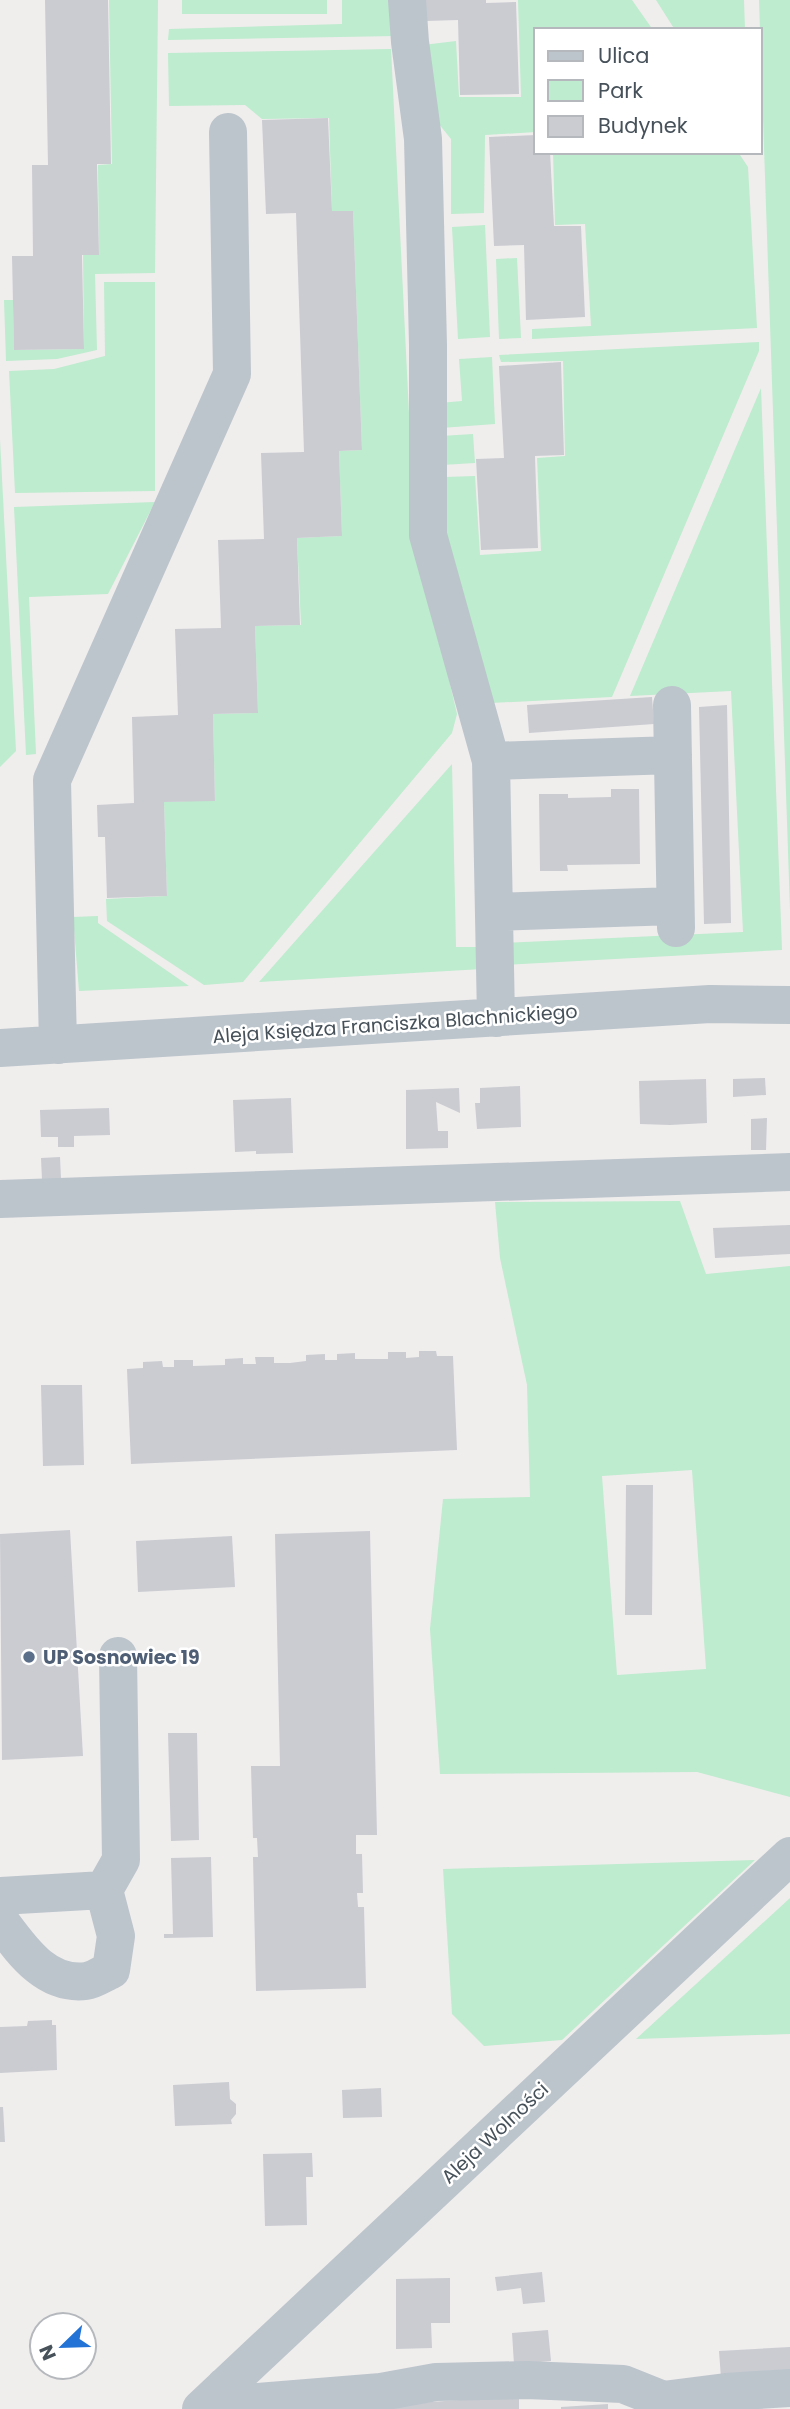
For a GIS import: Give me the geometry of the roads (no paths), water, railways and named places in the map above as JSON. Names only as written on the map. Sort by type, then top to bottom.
[{"type":"street","points":[[407,0],[423,139],[428,345],[428,536],[491,761],[496,1018]]},
{"type":"street","points":[[58,1045],[52,780],[232,374],[228,132]]},
{"type":"street","points":[[495,912],[676,917],[672,705]]},
{"type":"street","points":[[491,761],[673,755]]},
{"type":"street","name":"Aleja Księdza Franciszka Blachnickiego","points":[[0,1048],[710,1004],[790,1005]]},
{"type":"street","points":[[0,1199],[790,1171]]},
{"type":"street","points":[[0,1921],[28,1958],[59,1979],[87,1981],[111,1970],[116,1936],[104,1890],[121,1860],[118,1656]]},
{"type":"street","name":"Aleja Wolności","points":[[213,2398],[790,1856]]},
{"type":"street","points":[[0,1896],[104,1890]]},
{"type":"street","points":[[213,2398],[258,2402],[381,2392],[436,2382],[527,2380],[623,2384],[663,2405],[726,2392],[790,2388]]},
{"type":"place","name":"UP Sosnowiec 19","points":[[29,1657]]}]
